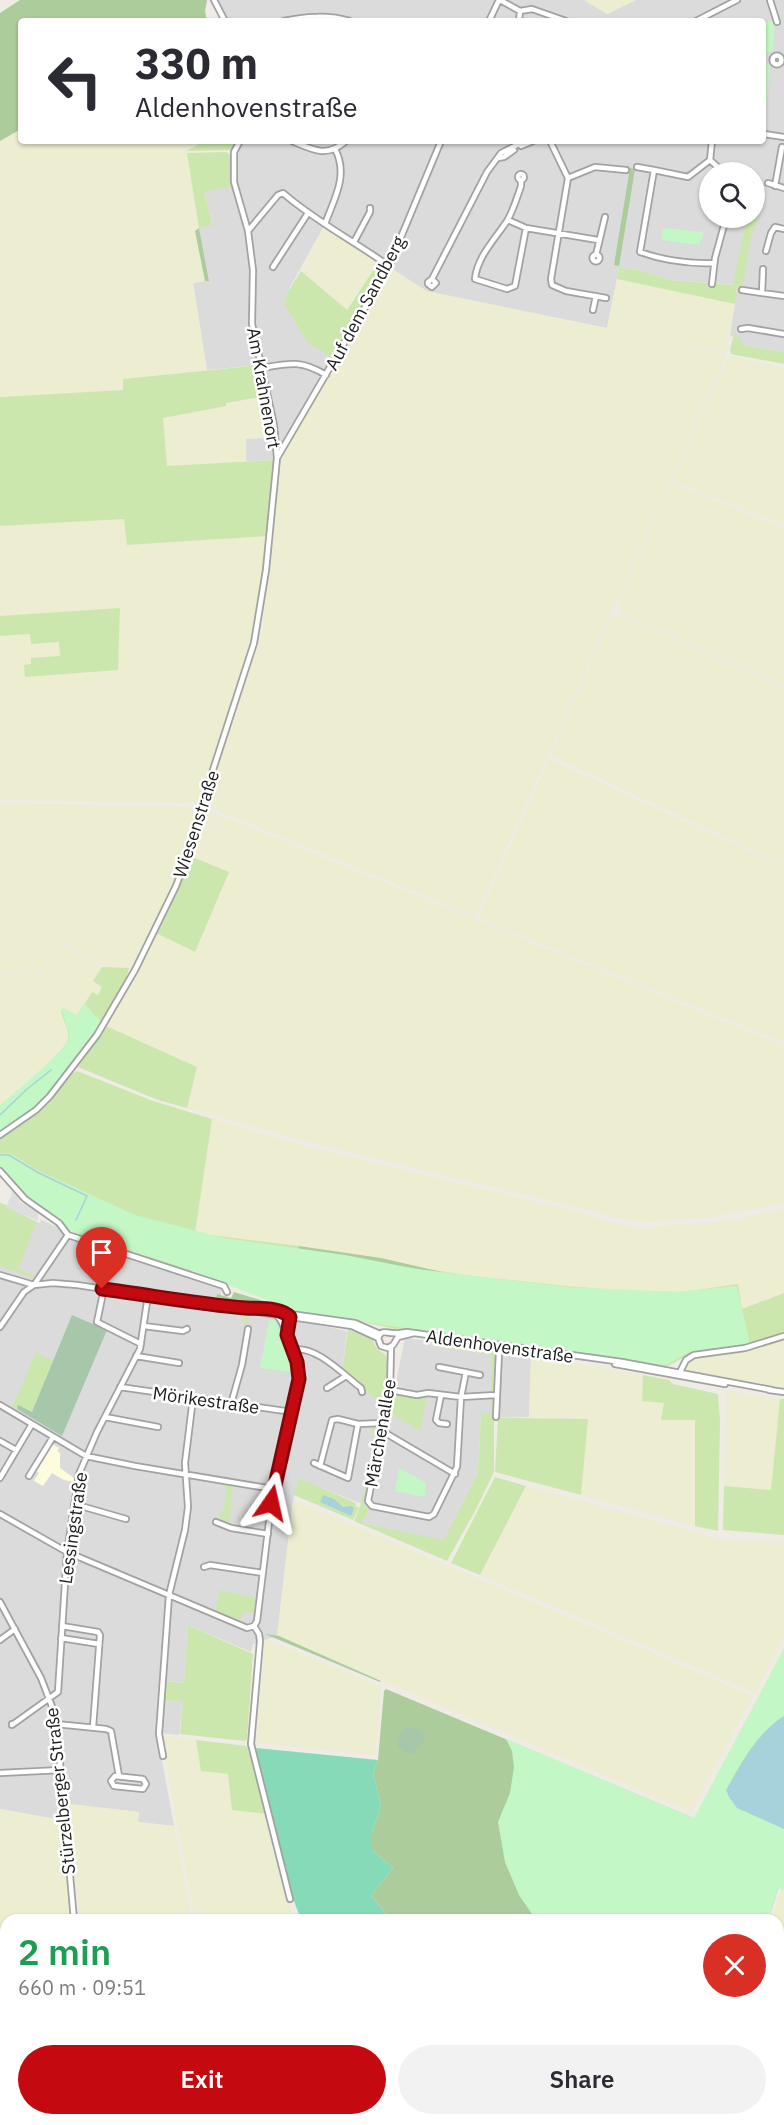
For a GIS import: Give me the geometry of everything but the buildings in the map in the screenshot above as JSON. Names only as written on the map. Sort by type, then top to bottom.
[{"type":"street","points":[[214,0],[223,18]]},
{"type":"street","points":[[490,18],[499,0],[520,11],[532,9],[558,18]]},
{"type":"street","points":[[702,18],[737,0]]},
{"type":"street","points":[[770,0],[777,22]]},
{"type":"street","points":[[519,18],[520,11]]},
{"type":"street","points":[[316,18],[332,18]]},
{"type":"street","points":[[766,134],[784,137]]},
{"type":"street","name":"Am Krahnenort","points":[[238,144],[234,152],[234,182],[248,231],[253,270],[252,324],[274,425],[277,459]]},
{"type":"street","points":[[301,144],[321,151],[335,149],[341,144]]},
{"type":"street","name":"Auf dem Sandberg","points":[[277,459],[389,266],[440,144]]},
{"type":"street","points":[[432,279],[487,172],[501,153],[519,144]]},
{"type":"street","points":[[498,158],[527,144]]},
{"type":"street","points":[[551,144],[568,178],[551,279],[552,285],[566,291],[606,298]]},
{"type":"street","points":[[637,167],[688,177],[710,160],[712,144]]},
{"type":"street","points":[[775,186],[782,147]]},
{"type":"street","points":[[325,224],[341,181],[342,165],[335,149]]},
{"type":"street","points":[[568,178],[595,167],[626,170]]},
{"type":"street","points":[[638,261],[654,170]]},
{"type":"street","points":[[688,177],[688,183]]},
{"type":"street","points":[[521,180],[521,186],[508,220],[475,272],[475,279],[478,282],[507,289],[514,286],[526,228]]},
{"type":"street","points":[[768,183],[784,188]]},
{"type":"street","points":[[248,231],[278,195],[283,193],[308,213],[389,266]]},
{"type":"street","points":[[354,242],[370,208]]},
{"type":"street","points":[[273,267],[308,213]]},
{"type":"street","points":[[596,255],[605,217]]},
{"type":"street","points":[[508,220],[526,228],[598,240]]},
{"type":"street","points":[[766,251],[772,230],[775,227],[784,229]]},
{"type":"street","points":[[712,284],[714,263],[723,228]]},
{"type":"street","points":[[640,252],[663,260],[714,263]]},
{"type":"street","points":[[762,293],[763,269]]},
{"type":"street","points":[[742,290],[784,296]]},
{"type":"street","points":[[593,310],[596,296]]},
{"type":"street","points":[[741,329],[748,328],[784,334]]},
{"type":"street","points":[[262,368],[299,363],[326,375]]},
{"type":"street","name":"Wiesenstraße","points":[[0,1135],[36,1110],[50,1096],[97,1035],[135,970],[182,872],[258,624],[270,542],[277,459]]},
{"type":"street","points":[[0,1171],[25,1199],[59,1223],[68,1235],[214,1282],[224,1286],[228,1292]]},
{"type":"street","points":[[0,1327],[24,1292],[34,1285],[68,1235]]},
{"type":"street","points":[[0,1275],[34,1285],[62,1284],[355,1323],[379,1336]]},
{"type":"street","points":[[17,1281],[24,1292]]},
{"type":"street","name":"Lessingstraße","points":[[50,1698],[58,1692],[59,1687],[67,1552],[79,1474],[141,1344],[148,1296]]},
{"type":"street","points":[[102,1298],[96,1322],[141,1344]]},
{"type":"street","points":[[216,1305],[352,1326],[379,1336]]},
{"type":"street","points":[[0,1514],[67,1552],[247,1628],[254,1626],[257,1621],[273,1489],[299,1379],[287,1335],[277,1315]]},
{"type":"street","points":[[283,1325],[288,1315]]},
{"type":"street","points":[[287,1335],[288,1315]]},
{"type":"street","points":[[144,1326],[183,1331],[187,1329]]},
{"type":"street","points":[[231,1404],[242,1365],[248,1329]]},
{"type":"street","points":[[386,1331],[393,1334],[395,1340],[388,1347],[381,1346],[379,1336],[386,1331]]},
{"type":"street","name":"Aldenhovenstraße","points":[[395,1340],[404,1334],[414,1333]]},
{"type":"street","name":"Aldenhovenstraße","points":[[393,1334],[414,1333],[586,1358],[784,1392]]},
{"type":"street","points":[[678,1374],[686,1360],[694,1355],[745,1348],[784,1336]]},
{"type":"street","name":"Märchenallee","points":[[388,1347],[391,1363],[390,1390],[369,1503],[372,1506],[431,1517],[455,1474]]},
{"type":"street","points":[[292,1350],[304,1348],[311,1351],[361,1388],[362,1392]]},
{"type":"street","points":[[496,1418],[499,1352]]},
{"type":"street","points":[[136,1356],[180,1363]]},
{"type":"street","points":[[439,1367],[480,1375]]},
{"type":"street","points":[[382,1431],[455,1474],[460,1397],[466,1372]]},
{"type":"street","points":[[327,1388],[346,1376]]},
{"type":"street","name":"Mörikestraße","points":[[120,1387],[292,1412]]},
{"type":"street","points":[[390,1390],[417,1395],[428,1393],[460,1397],[496,1395]]},
{"type":"street","points":[[441,1395],[436,1420],[447,1424]]},
{"type":"street","points":[[163,1756],[159,1725],[169,1595],[185,1530],[188,1507],[185,1463],[193,1398]]},
{"type":"street","points":[[0,1405],[86,1456],[273,1489]]},
{"type":"street","points":[[105,1417],[158,1427]]},
{"type":"street","points":[[320,1466],[332,1420],[338,1419],[358,1424],[383,1423]]},
{"type":"street","points":[[0,1478],[32,1424]]},
{"type":"street","points":[[348,1478],[358,1424]]},
{"type":"street","points":[[29,1476],[53,1437]]},
{"type":"street","points":[[0,1441],[16,1450]]},
{"type":"street","points":[[314,1463],[356,1480]]},
{"type":"street","points":[[74,1504],[126,1519]]},
{"type":"street","points":[[216,1522],[231,1528],[268,1534]]},
{"type":"street","points":[[204,1567],[210,1565],[263,1573]]},
{"type":"street","name":"Stürzelberger Straße","points":[[0,1602],[50,1698],[56,1724],[73,1914]]},
{"type":"street","points":[[62,1626],[99,1633],[93,1727]]},
{"type":"street","points":[[254,1626],[260,1641],[251,1744],[290,1899]]},
{"type":"street","points":[[0,1640],[15,1629]]},
{"type":"street","points":[[61,1638],[99,1644]]},
{"type":"street","points":[[12,1724],[50,1698]]},
{"type":"street","points":[[56,1724],[111,1731],[119,1776]]},
{"type":"street","points":[[0,1773],[61,1770]]},
{"type":"street","points":[[119,1776],[143,1779],[145,1788],[114,1786],[112,1777],[119,1776]]},
{"type":"shaded area","points":[[217,0],[584,0],[607,14],[636,0],[784,0],[784,352],[741,345],[742,338],[730,336],[737,285],[670,280],[639,270],[619,268],[607,328],[427,292],[325,224],[289,289],[334,359],[283,451],[274,460],[246,461],[246,439],[274,437],[259,365],[207,370],[193,283],[209,280],[199,228],[213,224],[204,192],[232,177],[232,156],[237,144],[766,144],[766,18],[226,18]]},
{"type":"shaded area","points":[[13,1191],[21,1198],[19,1202],[38,1211],[38,1221],[6,1207]]},
{"type":"shaded area","points":[[0,1203],[39,1223],[41,1220],[73,1234],[222,1284],[219,1310],[305,1322],[347,1331],[342,1371],[384,1406],[391,1407],[405,1338],[438,1342],[438,1347],[495,1355],[499,1350],[531,1355],[529,1417],[495,1418],[494,1414],[481,1413],[478,1472],[444,1541],[362,1523],[369,1510],[367,1506],[299,1479],[293,1500],[277,1636],[253,1644],[251,1652],[188,1625],[184,1683],[162,1680],[161,1700],[183,1702],[179,1735],[160,1733],[158,1738],[174,1826],[138,1822],[139,1812],[70,1804],[61,1820],[0,1809]]},
{"type":"shaded area","points":[[54,1445],[59,1448],[57,1451],[60,1453],[60,1468],[74,1478],[74,1482],[64,1480],[52,1473],[43,1486],[34,1481],[39,1473],[34,1470],[48,1448]]},
{"type":"green space","points":[[20,0],[207,0],[206,18],[18,18],[18,131],[0,141],[0,13]]},
{"type":"green space","points":[[588,0],[636,0],[607,14],[587,2]]},
{"type":"green space","points":[[775,19],[773,50],[766,54],[766,23]]},
{"type":"green space","points":[[766,62],[770,68],[766,107]]},
{"type":"green space","points":[[18,131],[18,144],[200,144],[187,151],[199,228],[195,231],[205,281],[193,283],[207,370],[123,379],[123,390],[0,397],[0,141]]},
{"type":"green space","points":[[199,144],[236,144],[230,150],[186,151]]},
{"type":"green space","points":[[226,152],[232,156],[231,169],[234,186],[204,192],[213,225],[199,228],[187,153]]},
{"type":"green space","points":[[630,168],[635,169],[619,266],[614,265]]},
{"type":"green space","points":[[325,224],[380,260],[346,310],[301,271]]},
{"type":"green space","points":[[199,228],[209,281],[205,281],[195,231]]},
{"type":"green space","points":[[663,228],[704,232],[699,245],[661,240]]},
{"type":"green space","points":[[744,228],[755,228],[751,234],[743,287],[737,288],[735,304],[617,279],[619,268],[639,270],[670,280],[733,285]]},
{"type":"green space","points":[[378,263],[387,266],[334,359],[308,343],[284,304],[289,290],[301,271],[347,310]]},
{"type":"green space","points":[[389,267],[427,291],[607,328],[617,279],[735,304],[726,353],[662,340],[726,357],[477,914],[473,916],[204,803],[263,628],[277,466],[282,460],[279,457]]},
{"type":"green space","points":[[736,327],[735,336],[742,338],[742,345],[784,352],[784,364],[731,354],[730,349]]},
{"type":"green space","points":[[732,356],[784,368],[784,525],[672,481],[727,360]]},
{"type":"green space","points":[[260,365],[266,396],[163,418],[167,466],[274,460],[268,536],[127,545],[124,519],[0,526],[0,397],[123,390],[123,379]]},
{"type":"green space","points":[[266,396],[274,437],[246,439],[246,461],[167,466],[163,418]]},
{"type":"green space","points":[[671,483],[784,528],[784,686],[623,614],[621,611],[619,600]]},
{"type":"green space","points":[[124,519],[127,545],[268,536],[255,628],[200,801],[194,803],[0,800],[0,526]]},
{"type":"green space","points":[[120,608],[118,670],[25,677],[24,665],[31,664],[31,658],[60,656],[59,642],[31,644],[30,634],[0,636],[0,616]]},
{"type":"green space","points":[[623,616],[784,688],[784,865],[550,755],[611,619]]},
{"type":"green space","points":[[549,759],[784,867],[784,1043],[487,922],[480,917]]},
{"type":"green space","points":[[0,803],[184,807],[196,812],[175,881],[133,964],[124,969],[111,968],[99,964],[62,941],[60,944],[48,963],[61,943],[102,967],[93,981],[102,987],[98,995],[92,992],[77,1016],[63,1008],[61,1011],[68,1037],[66,1042],[48,1062],[0,1106],[0,975],[36,974],[42,976],[45,969],[39,973],[0,973]]},
{"type":"green space","points":[[205,809],[784,1046],[784,1203],[715,1216],[651,1222],[628,1220],[296,1139],[187,1108],[197,1067],[106,1026],[156,933],[195,952],[228,873],[190,856]]},
{"type":"green space","points":[[190,856],[229,872],[195,952],[156,933]]},
{"type":"green space","points":[[102,967],[129,968],[124,984],[104,1022],[76,1061],[47,1094],[26,1113],[0,1131],[0,1106],[65,1045],[68,1036],[61,1011],[63,1008],[77,1016],[92,992],[98,995],[102,987],[93,981]]},
{"type":"green space","points":[[84,1003],[101,1022],[101,1027],[42,1098],[0,1134],[0,1106],[57,1055],[70,1038],[61,1007],[77,1015]]},
{"type":"green space","points":[[106,1026],[197,1067],[187,1108],[158,1100],[78,1067]]},
{"type":"green space","points":[[77,1071],[153,1101],[212,1119],[195,1233],[299,1246],[298,1249],[466,1275],[565,1286],[683,1292],[738,1284],[742,1309],[784,1293],[784,1332],[749,1344],[718,1346],[713,1351],[690,1354],[668,1366],[660,1367],[293,1312],[292,1309],[193,1270],[190,1272],[78,1236],[74,1234],[75,1231],[31,1201],[0,1169],[0,1138],[43,1108],[72,1073]]},
{"type":"green space","points":[[212,1119],[303,1146],[635,1227],[727,1221],[784,1209],[784,1293],[742,1309],[737,1284],[683,1292],[565,1286],[453,1273],[339,1251],[195,1233]]},
{"type":"green space","points":[[10,1153],[37,1170],[135,1215],[224,1238],[345,1255],[417,1269],[565,1287],[677,1292],[737,1286],[750,1345],[688,1352],[662,1365],[297,1312],[190,1270],[70,1231],[33,1203],[11,1178],[0,1170],[0,1154]]},
{"type":"green space","points":[[0,1203],[37,1222],[18,1269],[36,1276],[33,1278],[0,1266]]},
{"type":"green space","points":[[299,1246],[381,1258],[468,1278],[298,1249]]},
{"type":"green space","points":[[234,1292],[267,1302],[260,1307],[216,1303],[217,1294],[231,1298]]},
{"type":"green space","points":[[155,1300],[249,1314],[247,1325],[244,1324],[245,1316],[150,1302]]},
{"type":"green space","points":[[72,1315],[107,1330],[62,1436],[17,1409],[18,1405],[32,1412]]},
{"type":"green space","points":[[275,1320],[295,1367],[292,1372],[260,1368],[269,1321]]},
{"type":"green space","points":[[348,1329],[372,1339],[377,1349],[386,1355],[389,1380],[384,1406],[342,1371]]},
{"type":"green space","points":[[784,1338],[784,1388],[691,1372],[685,1369],[689,1361],[697,1357],[750,1351]]},
{"type":"green space","points":[[438,1342],[499,1350],[495,1355],[497,1356],[494,1399],[494,1472],[447,1561],[354,1521],[368,1478],[375,1434],[372,1433],[373,1425],[378,1428],[366,1502],[369,1510],[362,1523],[444,1540],[478,1472],[481,1413],[491,1413],[492,1355],[438,1347]]},
{"type":"green space","points":[[36,1352],[53,1361],[32,1412],[18,1406],[15,1412],[11,1410]]},
{"type":"green space","points":[[531,1355],[643,1375],[642,1401],[664,1402],[695,1420],[695,1526],[581,1495],[588,1419],[529,1417]]},
{"type":"green space","points":[[643,1375],[718,1394],[720,1421],[718,1531],[695,1526],[695,1420],[661,1420],[664,1403],[642,1401]]},
{"type":"green space","points":[[726,1391],[780,1399],[771,1491],[724,1486]]},
{"type":"green space","points":[[395,1393],[427,1396],[420,1431],[390,1413]]},
{"type":"green space","points":[[780,1399],[784,1399],[784,1535],[723,1530],[724,1486],[771,1490]]},
{"type":"green space","points":[[498,1418],[588,1419],[581,1495],[495,1472]]},
{"type":"green space","points":[[399,1468],[426,1483],[425,1497],[395,1491]]},
{"type":"green space","points":[[495,1477],[526,1486],[480,1575],[451,1563]]},
{"type":"green space","points":[[299,1478],[356,1503],[359,1508],[353,1520],[294,1495]]},
{"type":"green space","points":[[224,1484],[233,1486],[229,1526],[219,1516],[219,1512],[223,1513],[227,1488],[223,1486]]},
{"type":"green space","points":[[526,1486],[720,1539],[784,1542],[784,1638],[755,1693],[480,1575]]},
{"type":"green space","points":[[293,1500],[753,1696],[691,1812],[277,1636]]},
{"type":"green space","points":[[220,1590],[257,1598],[255,1613],[244,1612],[240,1620],[215,1610]]},
{"type":"green space","points":[[188,1625],[253,1654],[245,1741],[180,1734],[183,1702],[164,1700],[166,1681],[184,1683]]},
{"type":"green space","points":[[265,1634],[279,1636],[381,1681],[380,1682]]},
{"type":"green space","points":[[265,1639],[381,1687],[376,1755],[256,1743]]},
{"type":"green space","points":[[784,1648],[784,1890],[778,1888],[770,1914],[532,1914],[519,1895],[505,1862],[498,1822],[510,1793],[514,1767],[512,1751],[506,1739],[694,1818]]},
{"type":"green space","points":[[386,1689],[696,1819],[784,1870],[770,1914],[387,1914],[371,1896],[393,1868],[372,1850],[372,1833],[381,1806],[373,1773],[378,1760]]},
{"type":"green space","points":[[412,1727],[422,1732],[425,1739],[414,1753],[408,1754],[398,1747],[397,1740],[405,1728]]},
{"type":"green space","points":[[161,1735],[196,1740],[201,1771],[228,1774],[232,1811],[266,1814],[288,1902],[293,1914],[194,1914]]},
{"type":"green space","points":[[196,1740],[247,1746],[267,1814],[232,1810],[228,1774],[201,1771]]},
{"type":"green space","points":[[256,1748],[378,1760],[373,1773],[381,1806],[372,1833],[372,1850],[393,1868],[371,1896],[387,1914],[299,1914],[290,1890]]},
{"type":"green space","points":[[69,1804],[139,1812],[138,1822],[174,1826],[191,1914],[79,1914]]},
{"type":"green space","points":[[0,1809],[61,1820],[70,1914],[0,1914]]},
{"type":"green space","points":[[784,1881],[784,1914],[773,1914]]},
{"type":"water","points":[[323,1495],[334,1499],[343,1507],[352,1506],[354,1509],[351,1516],[320,1502]]},
{"type":"water","points":[[784,1716],[784,1829],[737,1808],[726,1790],[744,1759],[765,1731]]},
{"type":"waterway","points":[[0,1115],[51,1070]]},
{"type":"waterway","points":[[0,1155],[9,1155],[37,1172],[87,1196],[76,1220]]},
{"type":"route","points":[[102,1289],[216,1305],[274,1310],[289,1315],[287,1335],[297,1362],[299,1383],[271,1503]]}]
